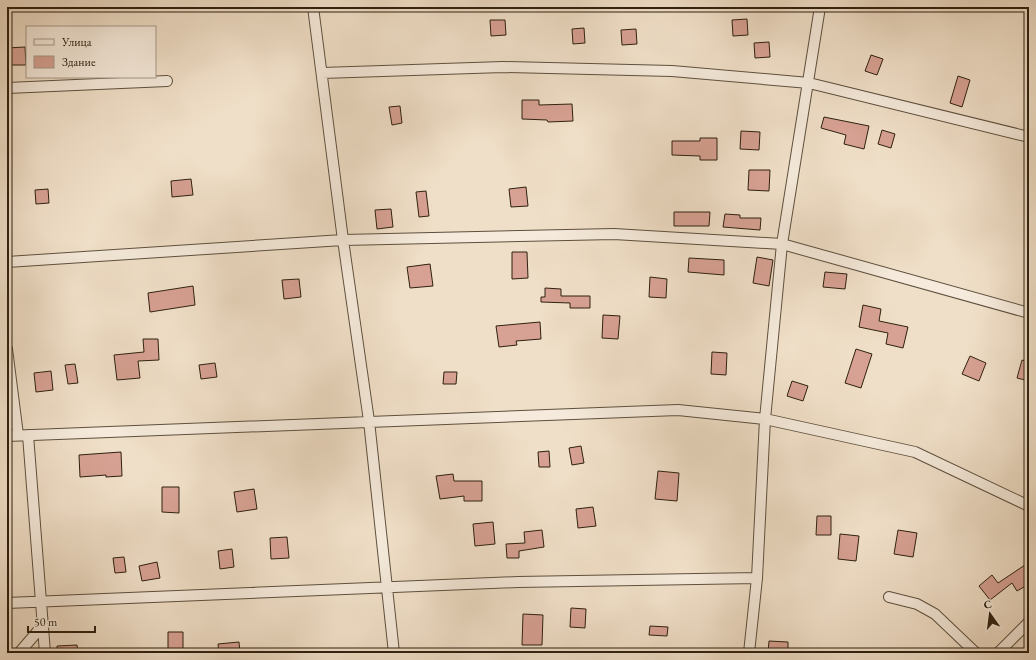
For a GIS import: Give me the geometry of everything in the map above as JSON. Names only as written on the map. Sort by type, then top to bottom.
[{"type":"street","points":[[313,7],[343,240],[369,420],[394,653]]},
{"type":"street","points":[[749,653],[757,578],[765,419],[782,244],[820,7]]},
{"type":"street","points":[[322,72],[503,67],[672,71],[809,83],[1029,137]]},
{"type":"street","points":[[7,88],[167,81]]},
{"type":"street","points":[[7,262],[343,240],[614,234],[782,244],[1029,313]]},
{"type":"street","points":[[7,349],[23,435],[41,601],[45,653]]},
{"type":"street","points":[[7,436],[369,420],[678,410],[765,419],[915,452],[1029,506]]},
{"type":"street","points":[[7,603],[386,587],[757,578]]},
{"type":"street","points":[[889,597],[917,604],[935,614],[976,653]]},
{"type":"street","points":[[998,653],[1029,622]]},
{"type":"street","points":[[19,653],[42,625]]},
{"type":"building","points":[[747,19],[748,35],[733,36],[732,20]]},
{"type":"building","points":[[490,20],[505,20],[506,35],[491,36]]},
{"type":"building","points":[[584,28],[585,43],[573,44],[572,29]]},
{"type":"building","points":[[636,29],[637,44],[622,45],[621,30]]},
{"type":"building","points":[[769,42],[770,57],[755,58],[754,43]]},
{"type":"building","points":[[25,47],[26,65],[7,65],[7,48]]},
{"type":"building","points":[[871,55],[883,59],[877,75],[865,71]]},
{"type":"building","points":[[958,76],[970,80],[962,107],[950,103]]},
{"type":"building","points":[[522,100],[539,100],[539,105],[572,104],[573,121],[548,122],[547,120],[522,119]]},
{"type":"building","points":[[400,106],[402,123],[392,125],[389,107]]},
{"type":"building","points":[[824,117],[869,126],[864,149],[844,144],[846,135],[821,128]]},
{"type":"building","points":[[882,130],[895,134],[891,148],[878,144]]},
{"type":"building","points":[[741,131],[760,132],[759,150],[740,149]]},
{"type":"building","points":[[700,138],[717,138],[717,160],[700,160],[700,156],[672,155],[672,141],[700,141]]},
{"type":"building","points":[[749,170],[770,170],[769,191],[748,190]]},
{"type":"building","points":[[191,179],[193,195],[172,197],[171,181]]},
{"type":"building","points":[[526,187],[528,206],[511,207],[509,189]]},
{"type":"building","points":[[48,189],[49,203],[36,204],[35,190]]},
{"type":"building","points":[[426,191],[429,216],[419,217],[416,192]]},
{"type":"building","points":[[391,209],[393,227],[377,229],[375,210]]},
{"type":"building","points":[[674,212],[710,212],[709,226],[674,226]]},
{"type":"building","points":[[725,214],[740,215],[740,218],[761,218],[760,230],[723,227]]},
{"type":"building","points":[[512,252],[527,252],[528,278],[512,279]]},
{"type":"building","points":[[757,257],[773,260],[769,286],[753,283]]},
{"type":"building","points":[[689,258],[724,260],[724,275],[688,272]]},
{"type":"building","points":[[430,264],[433,286],[410,288],[407,267]]},
{"type":"building","points":[[825,272],[847,274],[845,289],[823,287]]},
{"type":"building","points":[[650,277],[667,279],[666,298],[649,297]]},
{"type":"building","points":[[299,279],[301,297],[284,299],[282,280]]},
{"type":"building","points":[[193,286],[195,305],[150,312],[148,293]]},
{"type":"building","points":[[545,288],[561,289],[561,296],[590,296],[590,308],[570,308],[570,303],[541,302],[541,297],[545,297]]},
{"type":"building","points":[[863,305],[881,309],[879,321],[908,327],[903,348],[886,344],[888,333],[859,327]]},
{"type":"building","points":[[603,315],[620,316],[618,339],[602,338]]},
{"type":"building","points":[[540,322],[541,339],[516,341],[517,345],[499,347],[496,326]]},
{"type":"building","points":[[143,339],[158,339],[159,360],[138,361],[140,378],[117,380],[114,355],[144,352]]},
{"type":"building","points":[[856,349],[872,354],[861,388],[845,383]]},
{"type":"building","points":[[712,352],[727,353],[726,375],[711,374]]},
{"type":"building","points":[[970,356],[986,363],[979,381],[962,374]]},
{"type":"building","points":[[1022,360],[1029,362],[1029,381],[1017,378]]},
{"type":"building","points":[[215,363],[217,377],[201,379],[199,365]]},
{"type":"building","points":[[75,364],[78,383],[68,384],[65,365]]},
{"type":"building","points":[[51,371],[53,390],[36,392],[34,373]]},
{"type":"building","points":[[444,372],[457,372],[456,384],[443,384]]},
{"type":"building","points":[[792,381],[808,386],[803,401],[787,396]]},
{"type":"building","points":[[581,446],[584,463],[572,465],[569,448]]},
{"type":"building","points":[[549,451],[550,467],[539,467],[538,452]]},
{"type":"building","points":[[121,452],[122,476],[106,477],[106,475],[80,477],[79,455]]},
{"type":"building","points":[[658,471],[679,473],[677,501],[655,499]]},
{"type":"building","points":[[453,474],[454,481],[482,481],[482,501],[464,501],[464,496],[440,499],[436,476]]},
{"type":"building","points":[[162,487],[179,487],[179,513],[162,512]]},
{"type":"building","points":[[254,489],[257,509],[237,512],[234,492]]},
{"type":"building","points":[[593,507],[596,526],[578,528],[576,509]]},
{"type":"building","points":[[817,516],[831,516],[831,535],[816,535]]},
{"type":"building","points":[[493,522],[495,544],[475,546],[473,524]]},
{"type":"building","points":[[542,530],[544,547],[519,551],[519,558],[507,558],[506,544],[525,543],[524,532]]},
{"type":"building","points":[[898,530],[917,533],[913,557],[894,554]]},
{"type":"building","points":[[840,534],[859,536],[856,561],[838,559]]},
{"type":"building","points":[[287,537],[289,558],[271,559],[270,538]]},
{"type":"building","points":[[232,549],[234,567],[220,569],[218,551]]},
{"type":"building","points":[[124,557],[126,572],[115,573],[113,558]]},
{"type":"building","points":[[157,562],[160,578],[142,581],[139,566]]},
{"type":"building","points":[[1025,565],[1029,572],[1029,584],[1017,591],[1012,583],[990,600],[979,586],[992,575],[998,583]]},
{"type":"building","points":[[571,608],[586,609],[585,628],[570,627]]},
{"type":"building","points":[[523,614],[543,615],[542,645],[522,645]]},
{"type":"building","points":[[650,626],[668,627],[667,636],[649,635]]},
{"type":"building","points":[[168,632],[183,632],[183,649],[168,649]]},
{"type":"building","points":[[769,641],[788,642],[788,653],[768,653]]},
{"type":"building","points":[[239,642],[240,653],[219,653],[218,644]]},
{"type":"building","points":[[77,645],[78,653],[57,653],[57,646]]}]
